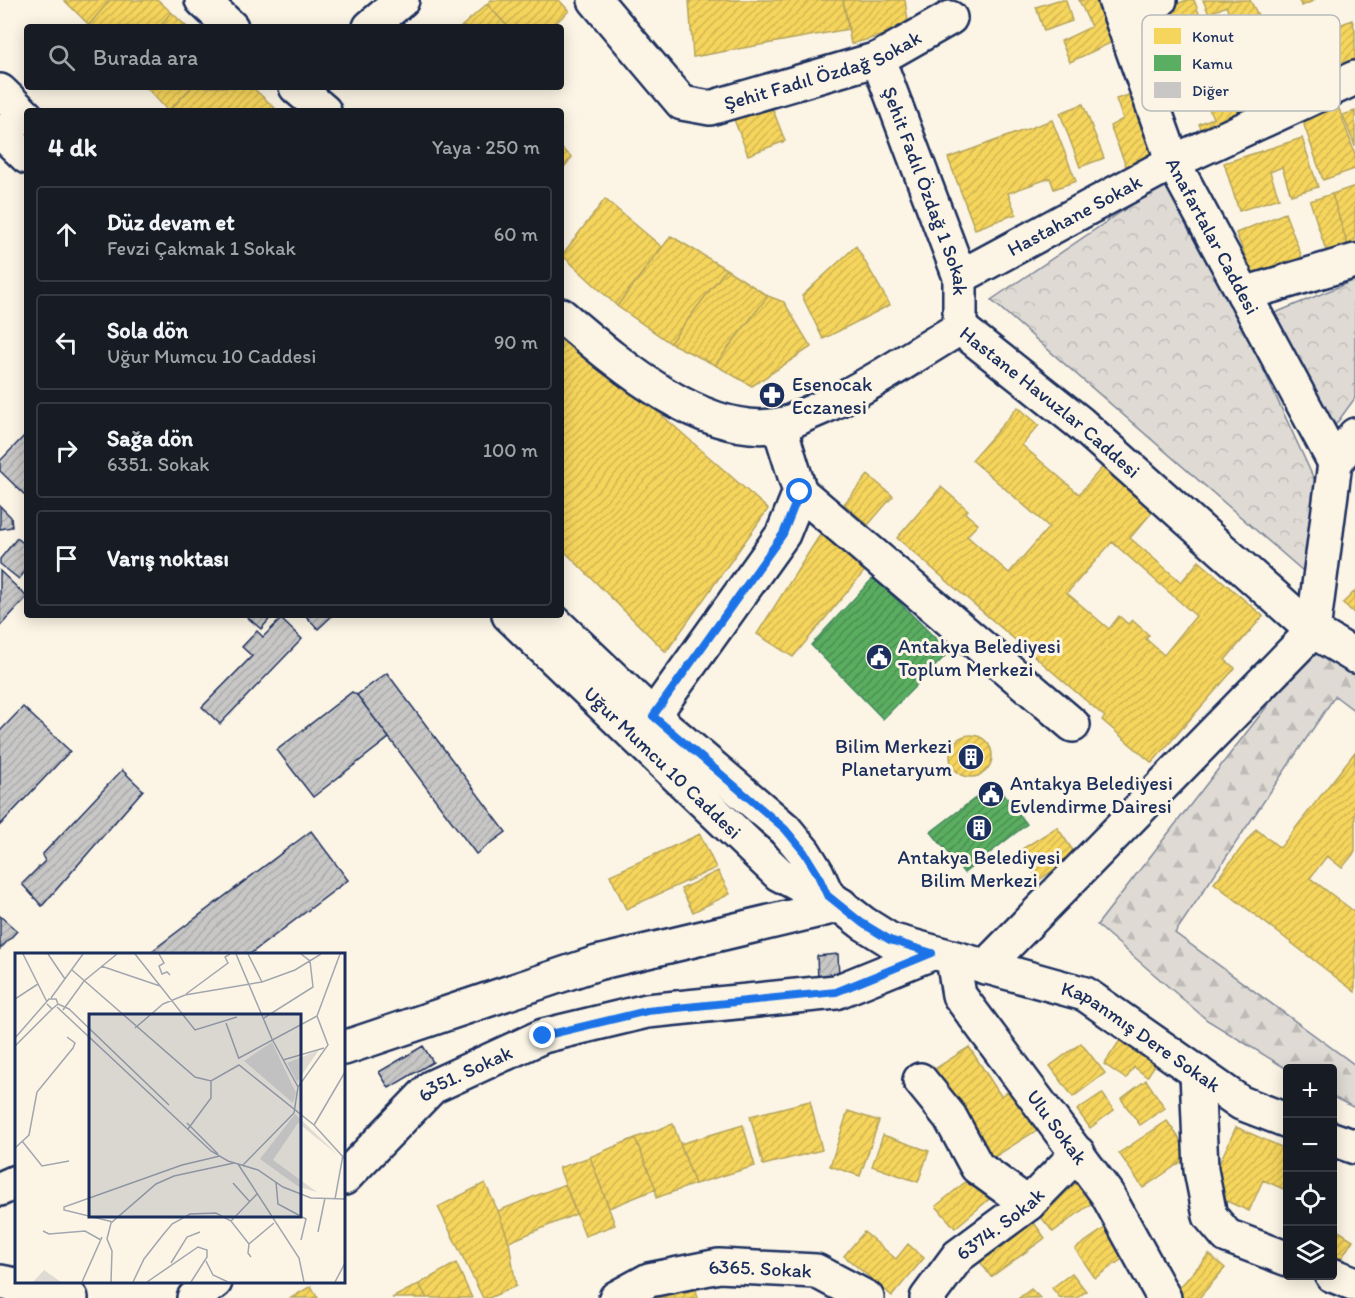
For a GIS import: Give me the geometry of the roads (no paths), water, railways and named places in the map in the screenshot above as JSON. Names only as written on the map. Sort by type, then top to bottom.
[{"type":"street","points":[[202,0],[228,24]]},
{"type":"street","points":[[374,24],[402,0]]},
{"type":"street","name":"Şehit Fadıl Özdağ Sokak","points":[[596,0],[681,103],[710,108],[878,59],[950,18]]},
{"type":"street","points":[[1119,11],[1160,0]]},
{"type":"street","name":"Anafartalar Caddesi","points":[[1119,11],[1142,75]]},
{"type":"street","name":"Şehit Fadıl Özdağ 1 Sokak","points":[[878,59],[960,277],[960,327]]},
{"type":"street","name":"Hastahane Sokak","points":[[1340,85],[1355,78]]},
{"type":"street","points":[[300,90],[321,108]]},
{"type":"street","points":[[0,91],[24,114]]},
{"type":"street","name":"Anafartalar Caddesi","points":[[1155,111],[1173,162],[1335,463]]},
{"type":"street","name":"Hastahane Sokak","points":[[960,277],[1173,162],[1284,111]]},
{"type":"street","points":[[0,131],[24,154]]},
{"type":"street","points":[[1244,294],[1355,261]]},
{"type":"street","name":"Hastane Havuzlar Caddesi","points":[[564,318],[604,352],[678,403],[735,426],[779,425],[831,404],[960,327],[1080,423],[1313,631],[1355,656]]},
{"type":"street","points":[[779,425],[800,492],[1073,725]]},
{"type":"street","points":[[985,967],[1313,631],[1335,463],[1355,435]]},
{"type":"street","points":[[644,725],[783,534],[800,492]]},
{"type":"street","name":"Uğur Mumcu 10 Caddesi","points":[[512,618],[644,725]]},
{"type":"street","name":"Uğur Mumcu 10 Caddesi","points":[[550,618],[779,874],[834,900],[890,940],[985,967]]},
{"type":"street","points":[[345,1048],[597,963],[834,900]]},
{"type":"street","name":"Ulu Sokak","points":[[943,956],[959,995],[1107,1194],[1164,1298]]},
{"type":"street","name":"6351. Sokak","points":[[345,1177],[432,1087],[543,1036],[647,1011],[836,992],[943,956]]},
{"type":"street","name":"Kapanmış Dere Sokak","points":[[985,967],[1085,994],[1241,1103],[1283,1119]]},
{"type":"street","points":[[1197,1072],[1202,1170],[1210,1216],[1227,1236],[1283,1257]]},
{"type":"street","points":[[920,1080],[950,1117],[977,1167],[1028,1204]]},
{"type":"street","points":[[1337,1141],[1355,1147]]},
{"type":"street","name":"6374. Sokak","points":[[927,1298],[958,1256],[1028,1204],[1078,1153]]},
{"type":"street","points":[[0,1190],[15,1182]]},
{"type":"street","name":"6365. Sokak","points":[[616,1298],[648,1280],[720,1266],[816,1271],[867,1298]]},
{"type":"street","points":[[1337,1277],[1355,1284]]},
{"type":"street","points":[[0,1282],[71,1298]]},
{"type":"street","points":[[194,1298],[213,1283]]},
{"type":"place","name":"Esenocak Eczanesi","points":[[772,395]]},
{"type":"place","name":"Antakya Belediyesi Toplum Merkezi","points":[[879,657]]},
{"type":"place","name":"Bilim Merkezi Planetaryum","points":[[971,757]]},
{"type":"place","name":"Antakya Belediyesi Evlendirme Dairesi","points":[[991,794]]},
{"type":"place","name":"Antakya Belediyesi Bilim Merkezi","points":[[979,828]]}]
